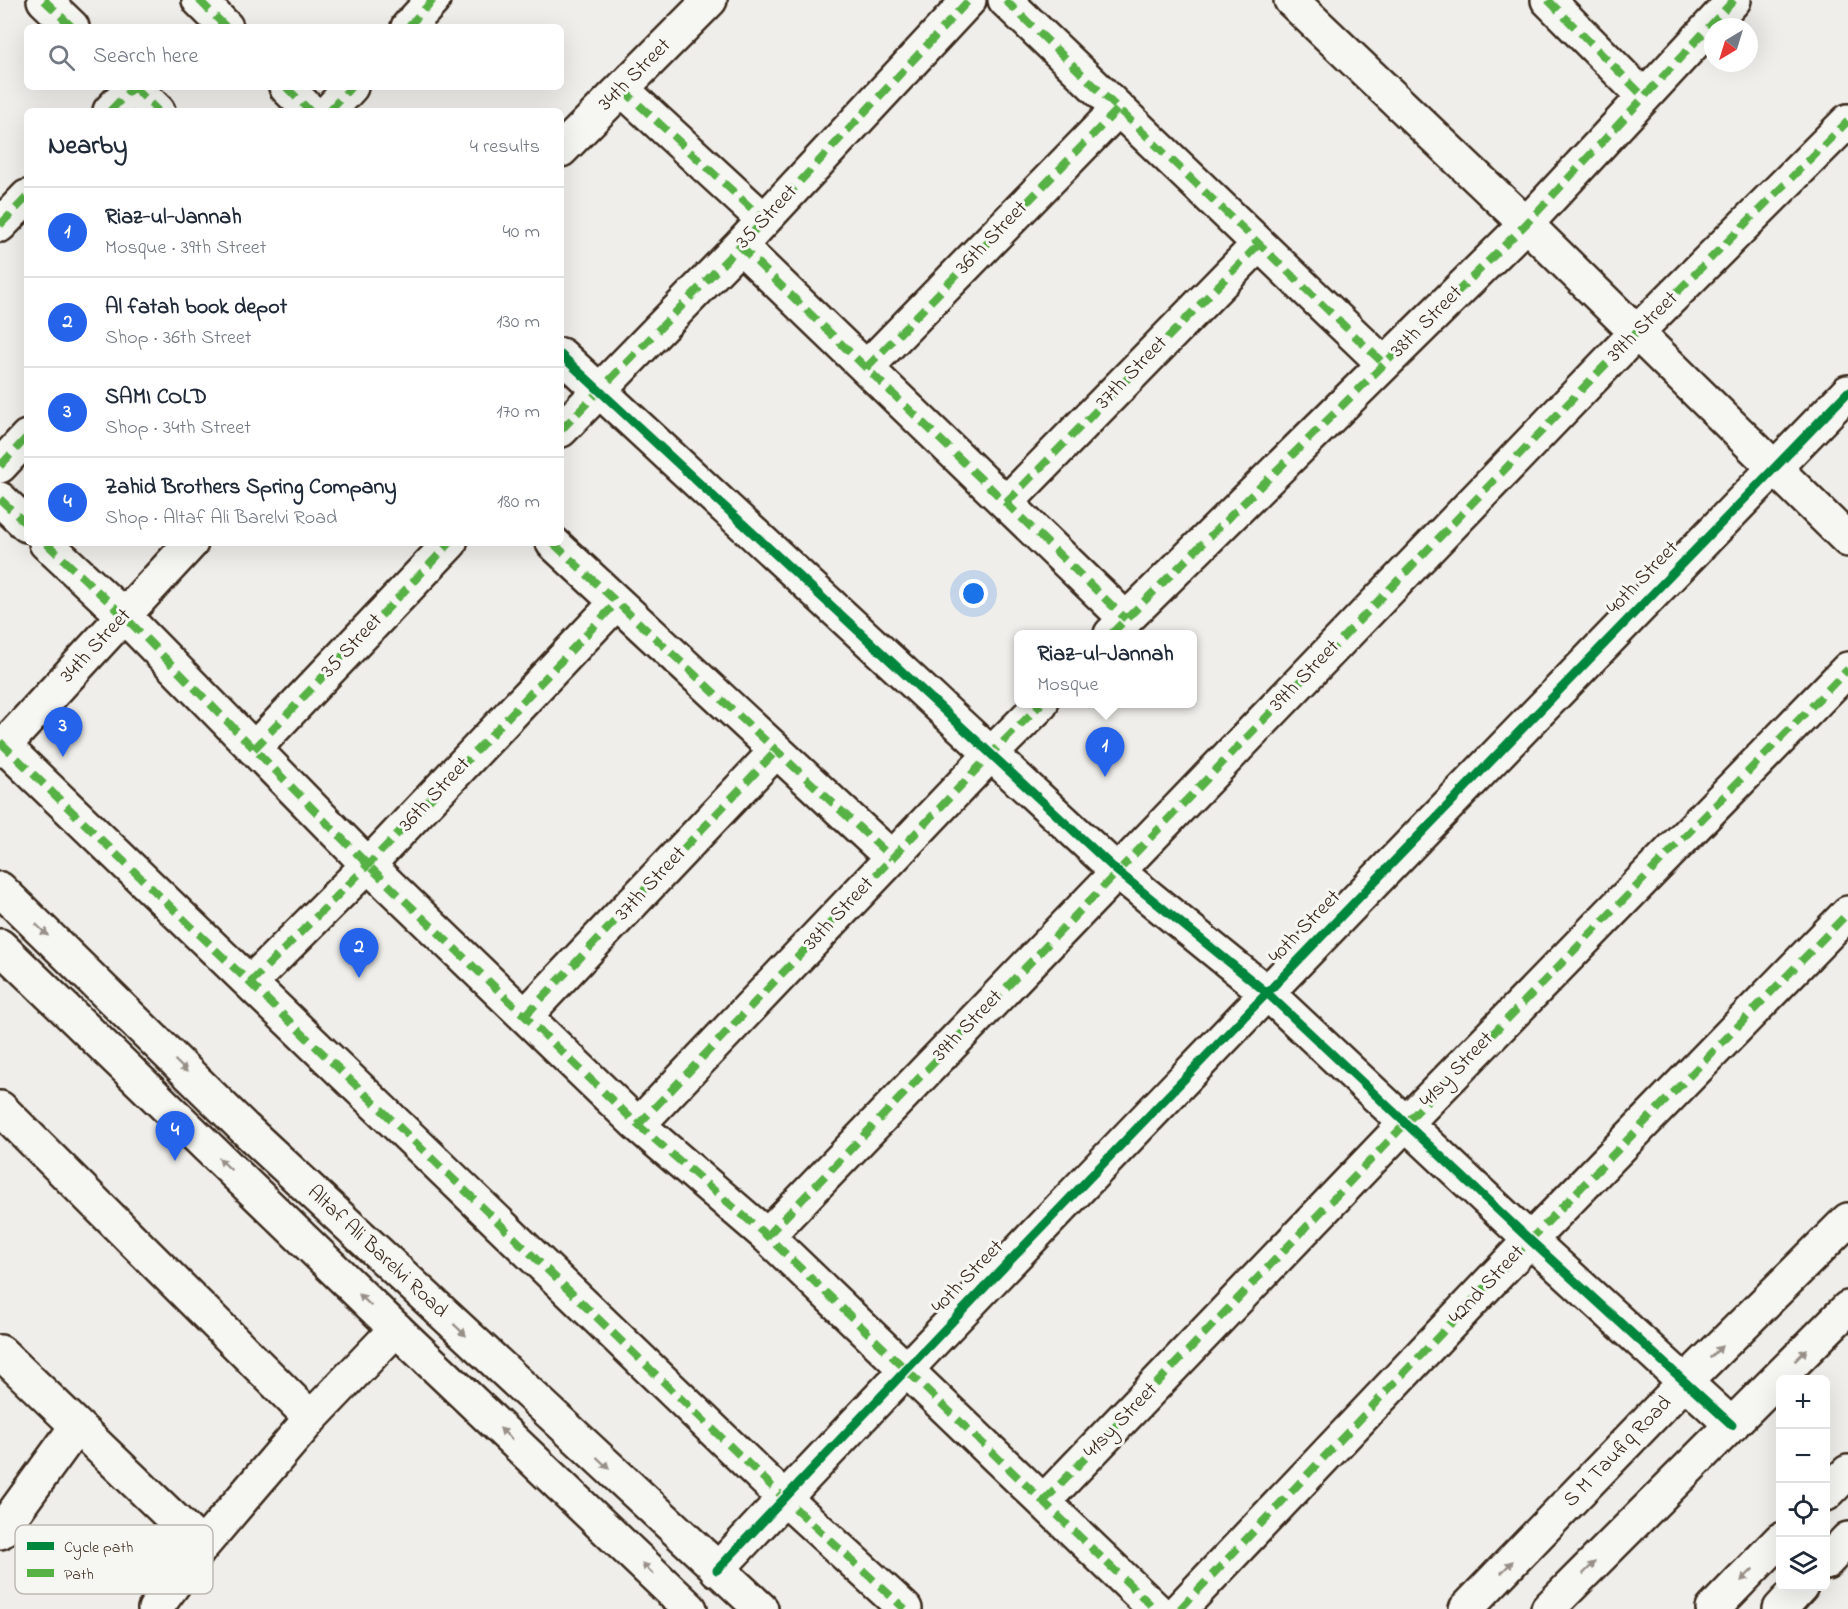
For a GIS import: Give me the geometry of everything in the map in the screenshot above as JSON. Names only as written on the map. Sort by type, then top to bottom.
[{"type":"main road","points":[[44,0],[69,24]]},
{"type":"main road","points":[[199,0],[223,24]]},
{"type":"main road","points":[[411,24],[433,0]]},
{"type":"main road","name":"34th Street","points":[[564,147],[710,0]]},
{"type":"main road","name":"35 Street","points":[[564,427],[601,392],[740,246],[969,0]]},
{"type":"main road","points":[[1005,0],[1384,364]]},
{"type":"main road","points":[[1292,0],[1526,224],[1848,540]]},
{"type":"main road","points":[[1548,0],[1644,97]]},
{"type":"main road","name":"38th Street","points":[[1119,627],[1526,224],[1734,0]]},
{"type":"main road","points":[[622,89],[764,220]]},
{"type":"main road","points":[[113,108],[130,90]]},
{"type":"main road","points":[[136,90],[155,108]]},
{"type":"main road","points":[[289,90],[307,108]]},
{"type":"main road","points":[[332,108],[348,90]]},
{"type":"main road","name":"36th Street","points":[[866,368],[1118,109]]},
{"type":"main road","name":"39th Street","points":[[767,1236],[1636,333],[1848,121]]},
{"type":"main road","points":[[0,225],[24,200]]},
{"type":"main road","name":"37th Street","points":[[1006,503],[1259,243]]},
{"type":"main road","points":[[740,246],[1006,503],[1119,627]]},
{"type":"main road","points":[[564,358],[1117,871],[1266,992],[1530,1240],[1732,1425]]},
{"type":"main road","name":"40th Street","points":[[717,1570],[1266,992],[1848,392]]},
{"type":"main road","points":[[0,466],[24,440]]},
{"type":"main road","points":[[0,499],[24,522]]},
{"type":"main road","points":[[49,546],[124,616],[368,865],[525,1017],[639,1125],[767,1236],[1155,1609]]},
{"type":"main road","name":"34th Street","points":[[1,746],[188,546]]},
{"type":"main road","name":"35 Street","points":[[254,749],[447,546]]},
{"type":"main road","points":[[556,546],[892,858]]},
{"type":"main road","name":"36th Street","points":[[250,983],[368,865],[616,603]]},
{"type":"main road","name":"41sy Street","points":[[1044,1501],[1406,1123],[1848,669]]},
{"type":"main road","name":"38th Street","points":[[639,1125],[1037,708]]},
{"type":"main road","points":[[1,746],[784,1498],[905,1609]]},
{"type":"main road","name":"37th Street","points":[[525,1017],[776,751]]},
{"type":"main road","name":"Altaf Ali Barelvi Road","points":[[0,889],[244,1128],[761,1609]]},
{"type":"main road","name":"42nd Street","points":[[1180,1609],[1530,1240],[1848,913]]},
{"type":"main road","name":"Altaf Ali Barelvi Road","points":[[0,946],[690,1609]]},
{"type":"main road","points":[[0,1108],[311,1418]]},
{"type":"main road","name":"S M Taufiq Road","points":[[1466,1609],[1685,1382],[1848,1220]]},
{"type":"main road","points":[[1548,1609],[1848,1308]]},
{"type":"main road","points":[[213,1532],[311,1418],[396,1329]]},
{"type":"main road","points":[[0,1352],[181,1525]]},
{"type":"main road","points":[[0,1532],[77,1426]]},
{"type":"main road","points":[[1830,1490],[1848,1472]]},
{"type":"main road","points":[[1830,1558],[1848,1539]]},
{"type":"main road","points":[[1713,1609],[1776,1544]]},
{"type":"main road","points":[[1779,1609],[1797,1591]]},
{"type":"main road","points":[[155,1609],[166,1594]]},
{"type":"marked path","points":[[44,0],[69,24]]},
{"type":"marked path","points":[[199,0],[223,24]]},
{"type":"marked path","points":[[411,24],[433,0]]},
{"type":"marked path","points":[[564,427],[740,246],[969,0]]},
{"type":"marked path","points":[[1005,0],[1384,364]]},
{"type":"marked path","points":[[1548,0],[1644,97]]},
{"type":"marked path","points":[[1115,630],[1526,224],[1734,0]]},
{"type":"marked path","points":[[622,89],[764,220]]},
{"type":"marked path","points":[[113,108],[130,90]]},
{"type":"marked path","points":[[137,90],[155,108]]},
{"type":"marked path","points":[[289,90],[307,108]]},
{"type":"marked path","points":[[332,108],[348,90]]},
{"type":"marked path","points":[[866,368],[1118,109]]},
{"type":"marked path","points":[[767,1236],[1636,333],[1848,121]]},
{"type":"marked path","points":[[0,225],[24,200]]},
{"type":"marked path","points":[[1006,503],[1259,244]]},
{"type":"marked path","points":[[740,246],[1126,619]]},
{"type":"marked path","points":[[0,466],[24,440]]},
{"type":"marked path","points":[[0,499],[24,522]]},
{"type":"marked path","points":[[49,546],[124,616],[368,865],[638,1125],[767,1236],[1155,1609]]},
{"type":"marked path","points":[[254,749],[447,546]]},
{"type":"marked path","points":[[556,546],[892,858]]},
{"type":"marked path","points":[[250,983],[368,865],[616,603]]},
{"type":"marked path","points":[[1044,1501],[1406,1123],[1848,669]]},
{"type":"marked path","points":[[638,1125],[1037,708]]},
{"type":"marked path","points":[[0,742],[784,1498],[905,1609]]},
{"type":"marked path","points":[[525,1016],[776,751]]},
{"type":"marked path","points":[[1180,1609],[1530,1240],[1848,913]]},
{"type":"cycle path","points":[[564,358],[1117,871],[1266,992],[1530,1240],[1732,1425]]},
{"type":"cycle path","points":[[717,1570],[1139,1126],[1848,392]]},
{"type":"place","name":"SAMI COLD","points":[[63,757]]},
{"type":"place","name":"Riaz-ul-Jannah","points":[[1105,777]]},
{"type":"place","name":"Al fatah book depot","points":[[359,978]]},
{"type":"place","name":"Zahid Brothers Spring Company","points":[[175,1161]]}]
